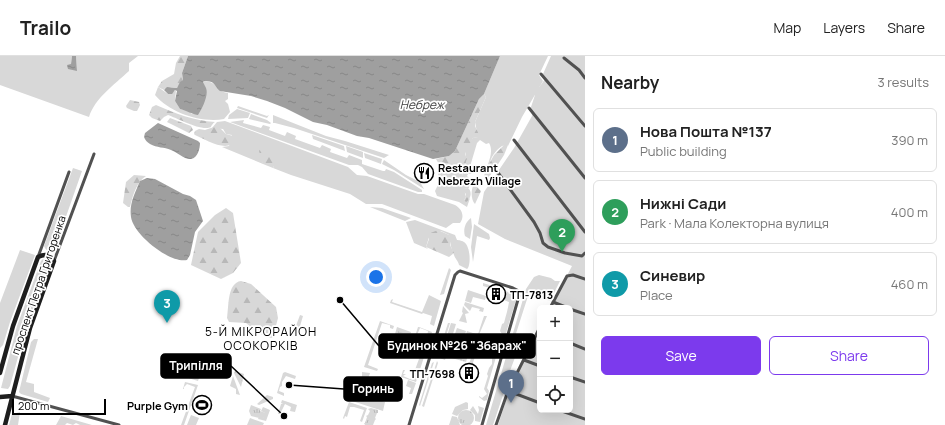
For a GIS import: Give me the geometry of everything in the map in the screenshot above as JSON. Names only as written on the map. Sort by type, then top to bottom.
[{"type":"street","points":[[564,58],[579,70],[585,78]]},
{"type":"street","points":[[541,74],[585,126]]},
{"type":"street","points":[[529,108],[585,178]]},
{"type":"street","points":[[514,140],[585,232]]},
{"type":"street","name":"проспект Петра Григоренка","points":[[5,425],[30,328],[94,154]]},
{"type":"street","points":[[496,170],[534,222],[543,243],[548,247],[565,253],[582,256],[585,253]]},
{"type":"street","points":[[38,257],[69,172]]},
{"type":"street","points":[[38,257],[46,255],[54,261]]},
{"type":"street","name":"проспект Петра Григоренка","points":[[0,373],[13,326],[38,257]]},
{"type":"street","points":[[409,425],[456,273],[458,272],[463,272],[512,288],[516,290],[519,296],[482,425]]},
{"type":"street","points":[[552,305],[566,276],[573,275],[585,279]]},
{"type":"street","points":[[553,302],[561,305]]},
{"type":"street","points":[[573,310],[585,314]]},
{"type":"street","points":[[501,425],[496,424],[508,391],[537,336]]},
{"type":"street","points":[[573,344],[585,349]]},
{"type":"street","points":[[524,360],[537,365]]},
{"type":"street","points":[[573,378],[585,382]]},
{"type":"street","points":[[508,391],[537,402]]},
{"type":"street","points":[[0,397],[12,396],[119,425]]},
{"type":"street","points":[[567,413],[585,420]]},
{"type":"green space","points":[[0,56],[72,56],[71,64],[77,71],[76,56],[138,56],[129,63],[129,71],[100,98],[89,117],[0,85]]},
{"type":"green space","points":[[180,56],[188,56],[182,73],[183,80],[177,88],[171,87],[164,90],[158,87],[162,81],[174,74],[176,63]]},
{"type":"green space","points":[[500,56],[548,56],[539,75],[543,81],[522,117],[508,146],[502,146],[496,151],[492,158],[489,165],[491,172],[493,172],[487,179],[484,177],[491,155],[491,147],[489,143],[486,144],[480,140],[477,143],[469,170],[472,174],[468,174],[467,176],[471,180],[469,188],[464,189],[466,197],[464,200],[468,200],[470,198],[467,207],[459,202],[437,196],[435,191],[439,183],[444,185],[446,182],[449,183],[462,176],[467,159],[466,154],[469,143],[473,138],[478,137],[475,122],[486,97],[484,94]]},
{"type":"green space","points":[[551,56],[585,56],[585,425],[498,425],[509,392],[537,335],[537,413],[573,413],[573,305],[552,305],[572,266],[505,239],[478,224],[484,192],[514,148],[532,116],[531,107],[536,92],[545,79],[543,74]]},
{"type":"green space","points":[[204,81],[212,83],[220,90],[228,93],[228,99],[225,101],[228,104],[230,112],[224,119],[215,120],[196,118],[177,112],[155,95],[158,87],[168,94],[176,90],[175,101],[180,109],[189,111],[192,114],[205,87],[203,83]]},
{"type":"green space","points":[[484,94],[486,97],[475,122],[475,126],[480,137],[473,138],[465,154],[467,159],[462,176],[460,179],[449,183],[440,180],[438,174],[440,166],[436,159],[449,156],[455,151],[479,99]]},
{"type":"green space","points":[[130,100],[139,102],[140,105],[137,111],[127,108],[126,106]]},
{"type":"green space","points":[[156,105],[177,114],[215,122],[211,127],[202,128],[168,115],[160,121],[149,115],[152,107]]},
{"type":"green space","points":[[238,106],[267,116],[269,115],[267,118],[237,108]]},
{"type":"green space","points":[[237,109],[250,113],[248,118],[228,119],[229,115]]},
{"type":"green space","points":[[251,114],[267,120],[271,123],[249,119]]},
{"type":"green space","points":[[273,115],[326,136],[389,155],[384,158],[294,128],[273,123]]},
{"type":"green space","points":[[170,118],[191,126],[193,130],[189,133],[167,122]]},
{"type":"green space","points":[[244,120],[243,123],[261,128],[263,125],[270,127],[269,130],[285,136],[287,132],[296,136],[295,139],[320,148],[322,145],[331,149],[330,152],[347,158],[349,155],[362,160],[362,164],[383,171],[386,169],[394,172],[422,190],[422,192],[418,192],[368,174],[358,165],[349,165],[230,122]]},
{"type":"green space","points":[[225,121],[348,167],[357,175],[367,176],[455,205],[462,213],[462,220],[460,223],[453,223],[446,228],[382,204],[366,204],[350,194],[273,168],[274,166],[262,155],[263,164],[222,147],[229,146],[232,135],[226,134],[223,129],[212,128],[217,122]]},
{"type":"green space","points":[[214,127],[220,128],[226,134],[233,136],[232,142],[229,145],[218,145],[194,134],[195,131],[199,129],[205,130]]},
{"type":"green space","points":[[312,135],[344,146],[345,151],[313,139]]},
{"type":"green space","points":[[505,144],[508,145],[504,155],[493,172],[490,171],[489,164],[494,155]]},
{"type":"green space","points":[[346,146],[363,152],[363,158],[347,152]]},
{"type":"green space","points":[[265,147],[270,149],[275,154],[275,164],[273,168],[263,164],[259,151],[261,148]]},
{"type":"green space","points":[[364,153],[382,159],[381,164],[365,158]]},
{"type":"green space","points":[[384,160],[406,175],[420,182],[424,189],[382,164]]},
{"type":"green space","points":[[73,168],[82,171],[55,248],[47,250],[44,246]]},
{"type":"green space","points":[[134,175],[146,176],[137,186],[130,207],[128,207],[123,203],[126,182]]},
{"type":"green space","points":[[473,186],[476,186],[481,191],[475,204],[472,195]]},
{"type":"green space","points":[[468,188],[470,190],[470,196],[469,200],[466,202],[464,200],[466,194],[463,191],[464,189]]},
{"type":"green space","points":[[370,207],[382,208],[411,218],[405,221]]},
{"type":"green space","points":[[226,208],[233,213],[241,263],[233,273],[221,279],[191,265],[198,232],[215,215]]},
{"type":"green space","points":[[471,218],[472,227],[470,239],[465,236],[464,231],[466,224]]},
{"type":"green space","points":[[415,220],[455,235],[457,240],[464,242],[468,247],[468,268],[467,269],[459,265],[452,250],[449,235],[441,231],[430,234],[426,247],[428,249],[414,243],[406,222]]},
{"type":"green space","points":[[474,224],[489,234],[490,238],[489,240],[477,236],[473,262],[471,247]]},
{"type":"green space","points":[[438,230],[449,235],[450,237],[450,245],[454,253],[449,257],[426,247],[429,239],[428,234]]},
{"type":"green space","points":[[20,250],[35,255],[3,345],[0,348],[0,303]]},
{"type":"green space","points":[[43,259],[49,260],[49,264],[26,328],[10,386],[8,389],[1,388],[17,326]]},
{"type":"green space","points":[[449,268],[451,270],[444,294],[440,295]]},
{"type":"green space","points":[[539,275],[551,278],[555,281],[560,281],[550,301],[529,293],[511,349],[517,352],[507,379],[506,390],[493,425],[486,425],[526,289],[534,277]]},
{"type":"green space","points":[[241,281],[251,284],[276,307],[278,318],[273,337],[271,338],[258,333],[246,323],[229,322],[227,318],[231,290],[236,283]]},
{"type":"green space","points":[[483,283],[502,289],[497,301],[493,296],[498,297],[500,291],[483,286]]},
{"type":"green space","points":[[468,290],[486,296],[485,300],[473,297],[471,303],[465,301]]},
{"type":"green space","points":[[503,290],[513,294],[516,300],[503,343],[501,344],[496,341],[496,338],[499,341],[504,337],[500,331],[502,324],[504,323],[509,302],[501,299]]},
{"type":"green space","points":[[429,295],[441,301],[434,326],[430,324],[432,316],[390,303],[393,299],[392,302],[422,312]]},
{"type":"green space","points":[[465,302],[484,308],[483,312],[479,311],[480,309],[472,307],[470,311],[464,305]]},
{"type":"green space","points":[[463,306],[469,313],[465,314],[467,323],[459,321],[463,313]]},
{"type":"green space","points":[[300,315],[303,316],[298,333],[294,331]]},
{"type":"green space","points":[[484,316],[487,316],[476,342],[481,344],[480,347],[476,347],[481,350],[477,350],[472,366],[473,367],[468,366],[472,356],[471,355]]},
{"type":"green space","points":[[380,321],[394,326],[393,329],[390,328],[390,325],[382,323],[368,365],[378,369],[377,371],[364,367]]},
{"type":"green space","points":[[448,323],[450,323],[439,358],[437,357]]},
{"type":"green space","points":[[451,323],[456,324],[445,360],[440,358]]},
{"type":"green space","points":[[397,327],[411,332],[406,346],[393,341]]},
{"type":"green space","points":[[418,327],[432,332],[416,382],[401,377],[403,370],[405,370],[403,374],[406,374],[403,376],[410,379],[412,378],[427,337],[428,331],[420,328],[415,336]]},
{"type":"green space","points":[[457,328],[466,331],[464,338],[455,335],[450,348]]},
{"type":"green space","points":[[397,331],[409,335],[406,344],[394,340]]},
{"type":"green space","points":[[467,331],[476,334],[470,352],[468,351],[472,340],[465,338]]},
{"type":"green space","points":[[34,339],[38,339],[26,382],[34,384],[34,392],[50,398],[48,402],[21,394],[19,392],[31,342]]},
{"type":"green space","points":[[450,350],[468,355],[466,362],[448,357]]},
{"type":"green space","points":[[485,353],[496,357],[487,388],[489,391],[487,400],[484,401],[479,396],[482,398],[487,394],[484,389],[488,376],[487,374],[492,364],[492,358],[483,356]]},
{"type":"green space","points":[[437,361],[438,363],[424,407],[422,406]]},
{"type":"green space","points":[[434,362],[420,406],[419,405],[432,363]]},
{"type":"green space","points":[[187,371],[200,375],[198,381],[185,377]]},
{"type":"green space","points":[[235,371],[244,374],[241,387],[234,373]]},
{"type":"green space","points":[[285,372],[296,376],[295,379],[286,376],[282,382],[282,386],[280,387],[279,391],[284,393],[284,396],[277,393],[283,373]]},
{"type":"green space","points":[[362,372],[370,373],[367,382],[360,380],[362,378]]},
{"type":"green space","points":[[233,376],[240,395],[236,394],[236,389],[230,386]]},
{"type":"green space","points":[[408,380],[416,383],[412,394],[409,394],[411,388],[406,386]]},
{"type":"green space","points":[[185,382],[198,385],[184,425],[181,425],[195,387],[187,384],[183,389]]},
{"type":"green space","points":[[352,390],[385,402],[383,411],[349,400]]},
{"type":"green space","points":[[267,395],[273,397],[273,399],[259,405],[257,404]]},
{"type":"green space","points":[[282,400],[297,405],[295,412],[290,411],[291,407],[285,404],[280,414],[278,414],[281,404],[283,404],[281,403]]},
{"type":"green space","points":[[349,402],[367,408],[362,422],[360,421],[364,410],[354,407],[350,407],[347,417],[345,416],[344,419],[343,418]]},
{"type":"green space","points":[[466,402],[468,403],[468,409],[463,410],[457,416],[452,414],[455,407]]},
{"type":"green space","points":[[251,405],[266,413],[263,419],[251,416],[249,411]]},
{"type":"green space","points":[[473,406],[478,414],[478,406],[484,408],[480,422],[475,421],[475,415],[470,410]]},
{"type":"green space","points":[[263,407],[270,410],[266,421],[258,419],[259,417],[263,418],[265,413],[261,411]]},
{"type":"green space","points":[[371,408],[378,410],[376,419],[373,425],[365,425],[364,423],[367,417],[366,416],[370,411],[368,409]]},
{"type":"green space","points":[[466,410],[473,415],[474,418],[469,425],[466,426],[459,421],[458,418],[463,411]]},
{"type":"green space","points":[[20,412],[18,425],[9,425],[12,414]]},
{"type":"green space","points":[[191,415],[199,418],[196,425],[187,425]]},
{"type":"green space","points":[[61,416],[92,425],[80,425],[76,423],[73,425],[67,423],[65,425],[56,425]]},
{"type":"green space","points":[[452,416],[457,417],[460,425],[449,425]]},
{"type":"green space","points":[[250,418],[264,423],[263,425],[247,425]]},
{"type":"water","points":[[72,56],[76,56],[77,71],[68,69],[67,65],[71,64]]},
{"type":"water","name":"Небреж","points":[[188,56],[500,56],[484,94],[479,99],[455,151],[449,156],[433,159],[369,138],[357,136],[327,125],[313,122],[267,101],[251,96],[220,91],[211,82],[203,82],[207,94],[198,115],[180,109],[175,101],[177,91],[175,90],[172,94],[168,94],[164,90],[167,87],[177,88],[183,80],[182,73]]},
{"type":"water","points":[[158,123],[198,141],[200,143],[200,147],[195,157],[189,159],[171,150],[155,146],[147,142],[144,137],[145,133]]},
{"type":"water","points":[[147,178],[155,179],[196,200],[203,221],[195,232],[190,255],[187,260],[180,260],[162,253],[145,239],[133,224],[131,208],[133,199],[140,181]]},
{"type":"place","name":"Restaurant Nebrezh Village","points":[[424,173]]},
{"type":"place","name":"Нижні Сади","points":[[562,252]]},
{"type":"place","name":"ТП-7813","points":[[496,294]]},
{"type":"place","name":"Будинок №26 \"Збараж\"","points":[[340,300]]},
{"type":"place","name":"Синевир","points":[[167,323]]},
{"type":"place","name":"ТП-7698","points":[[469,373]]},
{"type":"place","name":"Горинь","points":[[289,385]]},
{"type":"place","name":"Нова Пошта №137","points":[[511,403]]},
{"type":"place","name":"Purple Gym","points":[[202,405]]},
{"type":"place","name":"Трипілля","points":[[284,416]]},
{"type":"district","name":"5-Й МІКРОРАЙОН ОСОКОРКІВ","points":[[261,338]]}]
